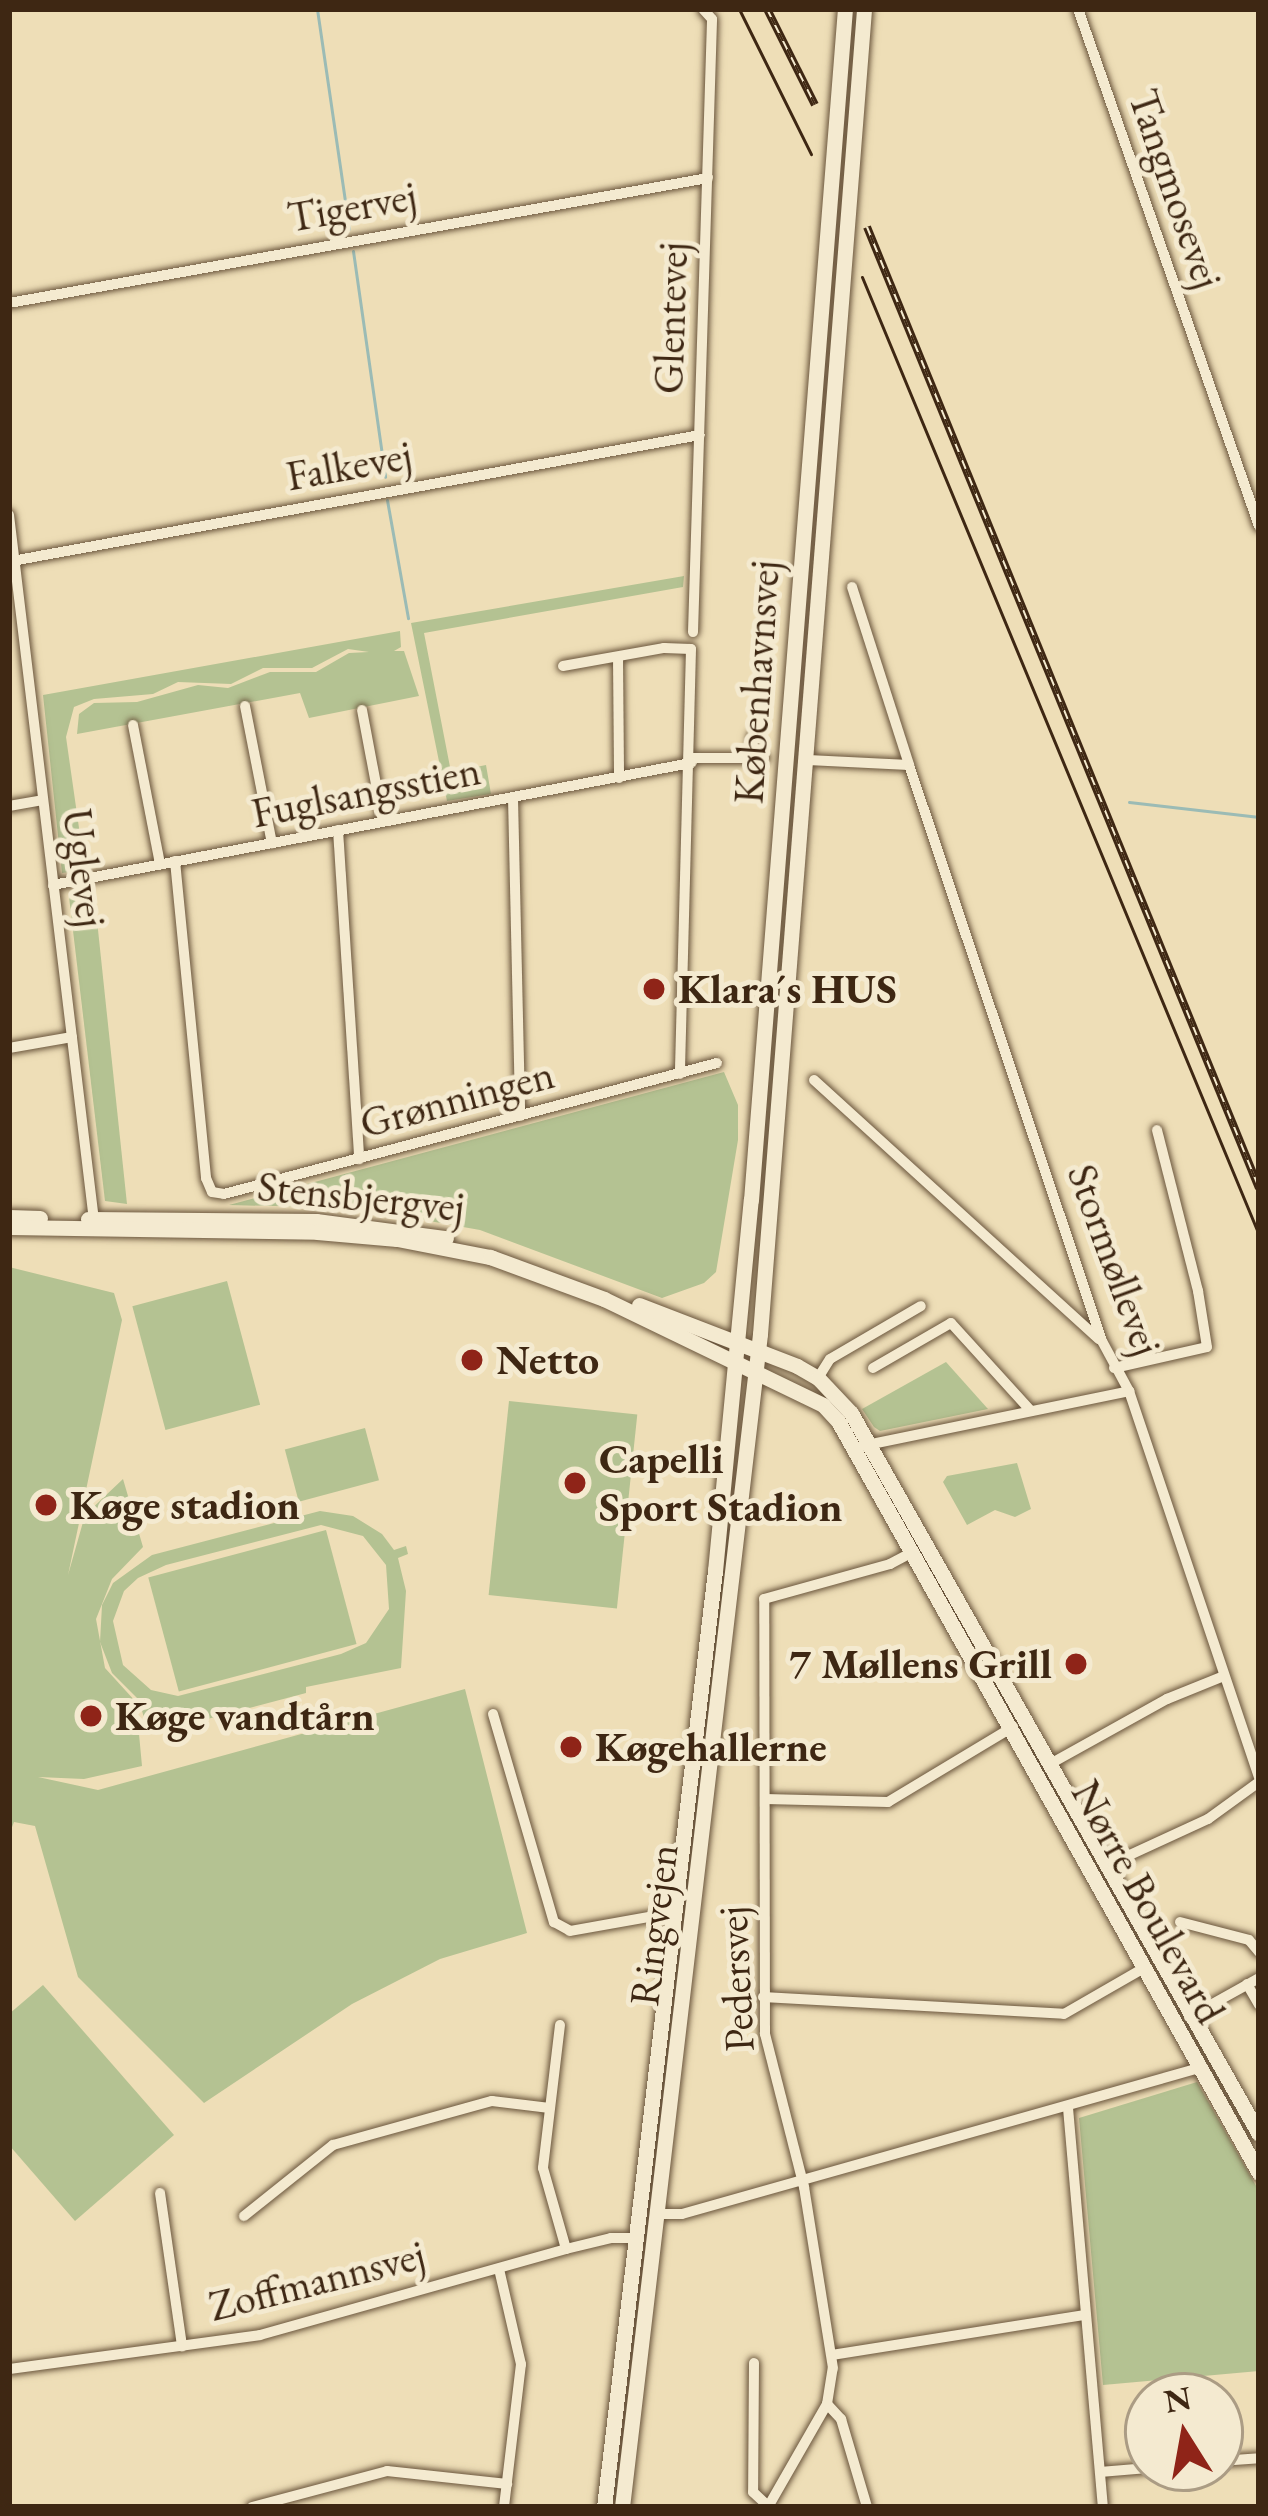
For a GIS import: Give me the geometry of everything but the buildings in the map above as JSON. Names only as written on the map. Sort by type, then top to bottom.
[{"type":"main road","name":"Københavnsvej","points":[[736,1352],[767,1028],[844,9]]},
{"type":"main road","name":"Københavnsvej","points":[[758,1352],[864,9]]},
{"type":"main road","name":"Stensbjergvej","points":[[9,1217],[397,1239],[490,1257],[736,1352],[758,1352]]},
{"type":"main road","name":"Stensbjergvej","points":[[9,1228],[94,1225]]},
{"type":"main road","name":"Nørre Boulevard","points":[[736,1352],[757,1370],[823,1405],[862,1447],[928,1545],[1259,2134]]},
{"type":"main road","name":"Ringvejen","points":[[604,2507],[736,1352]]},
{"type":"main road","name":"Nørre Boulevard","points":[[758,1352],[818,1378],[839,1398],[911,1553],[1259,2173]]},
{"type":"main road","name":"Ringvejen","points":[[622,2507],[758,1352]]},
{"type":"street","name":"Glentevej","points":[[693,632],[712,19],[704,9]]},
{"type":"street","name":"Tangmosevej","points":[[1078,9],[1259,526]]},
{"type":"street","name":"Tigervej","points":[[9,303],[708,178]]},
{"type":"street","name":"Falkevej","points":[[12,561],[700,435]]},
{"type":"street","name":"Uglevej","points":[[9,515],[94,1225]]},
{"type":"street","name":"Stormøllevej","points":[[852,587],[1102,1341],[1129,1391],[1259,1780]]},
{"type":"street","points":[[563,666],[691,649],[680,1074]]},
{"type":"street","points":[[618,657],[619,778]]},
{"type":"street","points":[[244,706],[272,842]]},
{"type":"street","points":[[362,710],[383,821]]},
{"type":"street","points":[[133,724],[160,864]]},
{"type":"street","name":"Fuglsangsstien","points":[[53,885],[619,778],[691,760],[758,758],[753,736]]},
{"type":"street","points":[[808,760],[909,765]]},
{"type":"street","points":[[513,798],[520,1116]]},
{"type":"street","points":[[9,806],[42,800]]},
{"type":"street","points":[[338,830],[358,1159]]},
{"type":"street","name":"Grønningen","points":[[175,861],[206,1178],[212,1192],[224,1194],[717,1063]]},
{"type":"street","points":[[9,1048],[72,1036]]},
{"type":"street","points":[[814,1080],[1102,1341]]},
{"type":"street","points":[[1114,1369],[1207,1347],[1198,1291],[1157,1130]]},
{"type":"street","points":[[1069,1312],[1088,1298]]},
{"type":"street","points":[[818,1378],[830,1359],[921,1306]]},
{"type":"street","points":[[873,1368],[951,1323],[1031,1411]]},
{"type":"street","points":[[862,1447],[1129,1391]]},
{"type":"street","name":"Pedersvej","points":[[754,2363],[752,2492],[768,2507],[827,2404],[832,2356],[802,2181],[765,2034],[764,1599],[928,1545]]},
{"type":"street","points":[[1050,1764],[1167,1699],[1224,1676]]},
{"type":"street","points":[[493,1714],[554,1922],[570,1931],[692,1912]]},
{"type":"street","points":[[765,1799],[887,1802],[1026,1720]]},
{"type":"street","points":[[1108,1865],[1208,1819],[1259,1780]]},
{"type":"street","points":[[1180,1922],[1249,1940],[1259,1952]]},
{"type":"street","points":[[763,1997],[1064,2014],[1144,1968]]},
{"type":"street","points":[[1176,2025],[1259,1978]]},
{"type":"street","points":[[1247,1984],[1259,2005]]},
{"type":"street","points":[[560,2025],[543,2168],[566,2249]]},
{"type":"street","points":[[657,2214],[682,2214],[1068,2108],[1217,2060]]},
{"type":"street","points":[[244,2216],[333,2145],[492,2101],[550,2108]]},
{"type":"street","points":[[1068,2108],[1103,2507]]},
{"type":"street","points":[[160,2193],[182,2347]]},
{"type":"street","name":"Zoffmannsvej","points":[[9,2369],[260,2335],[566,2249],[611,2238],[636,2238]]},
{"type":"street","points":[[500,2269],[521,2364],[504,2507]]},
{"type":"street","points":[[832,2356],[1085,2315]]},
{"type":"street","points":[[827,2404],[841,2419],[867,2507]]},
{"type":"street","points":[[1100,2472],[1124,2470]]},
{"type":"street","points":[[252,2507],[387,2471],[507,2484]]},
{"type":"green space","points":[[684,576],[683,587],[424,633],[451,772],[486,765],[491,794],[447,801],[411,623]]},
{"type":"green space","points":[[400,631],[401,647],[394,651],[404,651],[419,696],[309,718],[300,693],[77,734],[79,714],[94,703],[137,702],[198,685],[228,688],[270,672],[316,672],[349,653],[369,652],[348,649],[312,668],[263,668],[231,684],[178,682],[153,694],[94,699],[74,707],[66,737],[85,870],[62,873],[43,695]]},
{"type":"green space","points":[[94,892],[127,1204],[105,1201],[69,897]]},
{"type":"green space","points":[[724,1072],[738,1105],[738,1140],[716,1272],[704,1283],[662,1298],[480,1230],[356,1208],[229,1205]]},
{"type":"green space","name":"Køge stadion","points":[[9,1267],[114,1293],[122,1320],[68,1575],[85,1515],[123,1479],[143,1547],[112,1579],[96,1619],[105,1668],[136,1702],[142,1766],[84,1779],[38,1777],[98,1790],[465,1689],[527,1933],[440,1959],[352,2004],[204,2103],[78,1977],[35,1826],[14,1822],[9,1835]]},
{"type":"green space","points":[[227,1281],[260,1405],[165,1430],[132,1306]]},
{"type":"green space","points":[[946,1362],[988,1409],[880,1431],[874,1427],[862,1409]]},
{"type":"green space","points":[[509,1401],[637,1414],[617,1608],[489,1595]]},
{"type":"green space","points":[[365,1428],[379,1480],[299,1502],[285,1449]]},
{"type":"green space","points":[[1017,1463],[1031,1509],[1015,1517],[995,1510],[967,1525],[943,1482],[947,1476]]},
{"type":"green space","name":"Køge stadion","points":[[320,1511],[353,1516],[382,1534],[394,1550],[406,1546],[408,1554],[398,1558],[406,1591],[401,1668],[306,1687],[306,1693],[173,1728],[170,1719],[146,1725],[139,1700],[112,1673],[100,1642],[102,1605],[113,1583],[152,1555]],"holes":[[[321,1525],[363,1536],[386,1565],[389,1609],[366,1643],[341,1654],[178,1696],[151,1690],[123,1665],[113,1621],[124,1591],[138,1578],[166,1565]]]},
{"type":"green space","points":[[326,1530],[357,1644],[179,1692],[148,1578]]},
{"type":"green space","points":[[43,1985],[174,2135],[75,2221],[9,2145],[9,2014]]},
{"type":"green space","points":[[1197,2082],[1259,2191],[1259,2371],[1124,2372],[1124,2383],[1103,2385],[1079,2118]]},
{"type":"waterway","points":[[317,9],[349,229]]},
{"type":"waterway","points":[[353,251],[385,477]]},
{"type":"waterway","points":[[387,500],[408,618]]},
{"type":"waterway","points":[[1129,802],[1259,817]]},
{"type":"tram line","points":[[739,9],[811,154]]},
{"type":"tram line","points":[[862,277],[1259,1235]]},
{"type":"railway","points":[[767,9],[815,105]]},
{"type":"railway","points":[[867,227],[1259,1188]]},
{"type":"place","name":"Klara´s HUS","points":[[654,989]]},
{"type":"place","name":"Netto","points":[[472,1360]]},
{"type":"place","name":"Capelli Sport Stadion","points":[[575,1483]]},
{"type":"place","name":"Køge stadion","points":[[46,1505]]},
{"type":"place","name":"7 Møllens Grill","points":[[1076,1664]]},
{"type":"place","name":"Køge vandtårn","points":[[91,1716]]},
{"type":"place","name":"Køgehallerne","points":[[571,1747]]}]
